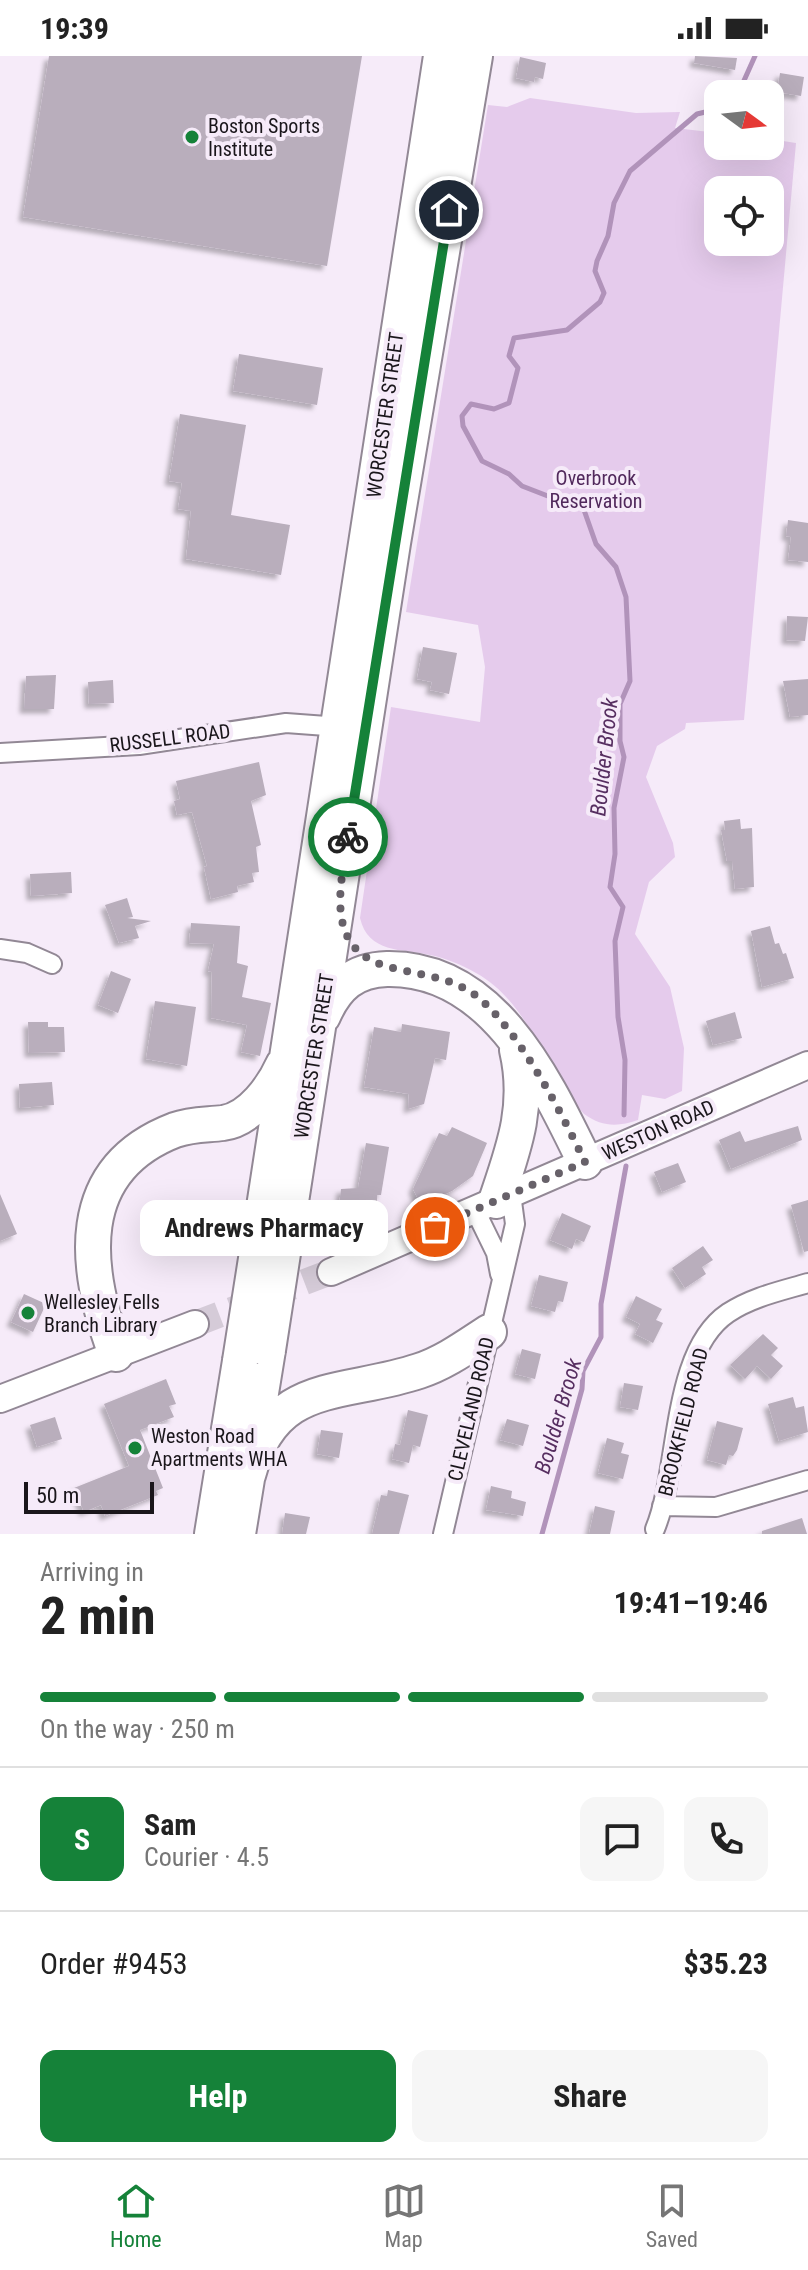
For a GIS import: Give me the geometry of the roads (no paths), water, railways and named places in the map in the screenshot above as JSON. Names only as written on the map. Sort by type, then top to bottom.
[{"type":"highway","name":"WORCESTER STREET","points":[[272,1240],[266,1196],[441,56]]},
{"type":"highway","name":"WORCESTER STREET","points":[[212,1534],[254,1356],[272,1240],[318,1030],[396,528],[475,56]]},
{"type":"highway","points":[[339,897],[341,922],[348,939],[370,959],[395,969],[438,977],[463,988],[488,1007],[557,1105],[582,1156]]},
{"type":"highway","points":[[318,1030],[330,1001],[346,981],[368,971],[395,969]]},
{"type":"highway","points":[[494,1202],[520,1131],[523,1083],[514,1042]]},
{"type":"highway","points":[[116,1354],[93,1275],[91,1240],[99,1203],[124,1164],[146,1145],[190,1126],[223,1123],[243,1114],[265,1094],[289,1053]]},
{"type":"highway","points":[[223,1123],[238,1132],[256,1151],[265,1175],[266,1196]]},
{"type":"highway","points":[[520,1131],[546,1130],[582,1156]]},
{"type":"highway","points":[[248,1475],[272,1422],[295,1403],[426,1369],[489,1332]]},
{"type":"highway","name":"WORCESTER STREET","points":[[238,1534],[248,1475],[254,1356]]},
{"type":"highway","points":[[254,1356],[273,1366],[283,1379],[313,1396]]},
{"type":"main road","name":"WESTON ROAD","points":[[331,1272],[494,1202],[582,1156],[808,1065]]},
{"type":"main road","points":[[0,1399],[195,1324]]},
{"type":"street","name":"RUSSELL ROAD","points":[[0,753],[150,744],[273,724],[340,727]]},
{"type":"street","points":[[0,949],[27,953],[52,964]]},
{"type":"street","name":"CLEVELAND ROAD","points":[[494,1202],[500,1284]]},
{"type":"street","name":"CLEVELAND ROAD","points":[[443,1534],[515,1224],[494,1202]]},
{"type":"street","name":"BROOKFIELD ROAD","points":[[655,1529],[691,1371],[704,1338],[720,1320],[743,1305],[808,1283]]},
{"type":"street","points":[[662,1506],[716,1507],[808,1480]]},
{"type":"waterway","name":"Boulder Brook","points":[[744,80],[755,56]]},
{"type":"waterway","name":"Boulder Brook","points":[[624,1115],[625,1060],[618,1017],[615,941],[623,907],[610,887],[615,854],[614,808],[624,757],[620,741],[620,704],[630,681],[626,597],[616,567],[596,544],[584,510],[522,486],[509,474],[482,461],[463,426],[462,416],[471,404],[494,409],[509,403],[518,368],[509,356],[514,338],[567,330],[600,302],[604,293],[595,271],[597,261],[608,236],[614,203],[630,171],[697,114],[704,112]]},
{"type":"waterway","name":"Boulder Brook","points":[[542,1534],[582,1389],[583,1371],[601,1337],[601,1304],[626,1166]]},
{"type":"tunnel","points":[[195,1324],[331,1272]]},
{"type":"place","name":"Boston Sports Institute","points":[[192,137]]},
{"type":"place","name":"Andrews Pharmacy","points":[[435,1227]]},
{"type":"place","name":"Wellesley Fells Branch Library","points":[[28,1313]]},
{"type":"place","name":"Weston Road Apartments WHA","points":[[135,1448]]},
{"type":"park label","name":"Overbrook Reservation","points":[[596,490]]}]
